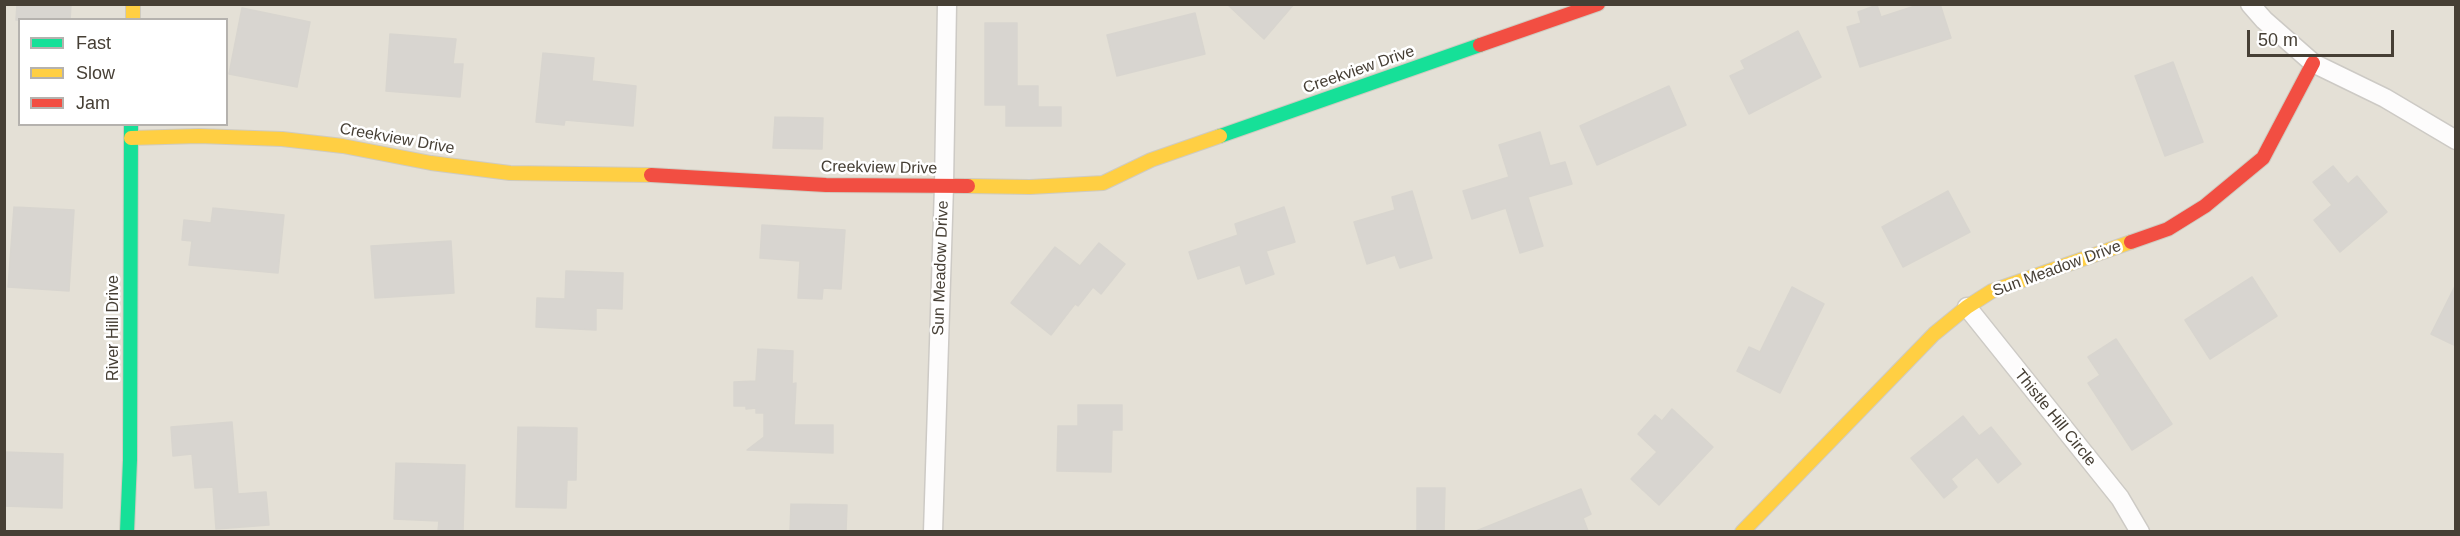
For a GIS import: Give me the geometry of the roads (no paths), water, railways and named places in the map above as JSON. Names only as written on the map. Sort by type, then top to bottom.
[{"type":"street","name":"Sun Meadow Drive","points":[[933,531],[944,186],[947,4]]},
{"type":"street","name":"Creekview Drive","points":[[131,131],[282,139],[510,173],[671,175],[826,185],[1030,187],[1103,183],[1151,160],[1598,4]]},
{"type":"street","points":[[2250,4],[2264,20],[2313,63],[2385,98],[2456,140]]},
{"type":"street","name":"Sun Meadow Drive","points":[[1742,531],[1934,334],[1967,307],[1992,291],[2168,229],[2205,206],[2263,158],[2313,63]]},
{"type":"street","name":"River Hill Drive","points":[[127,531],[130,460],[131,131]]},
{"type":"street","name":"Thistle Hill Circle","points":[[1967,307],[2120,498],[2139,531]]}]
